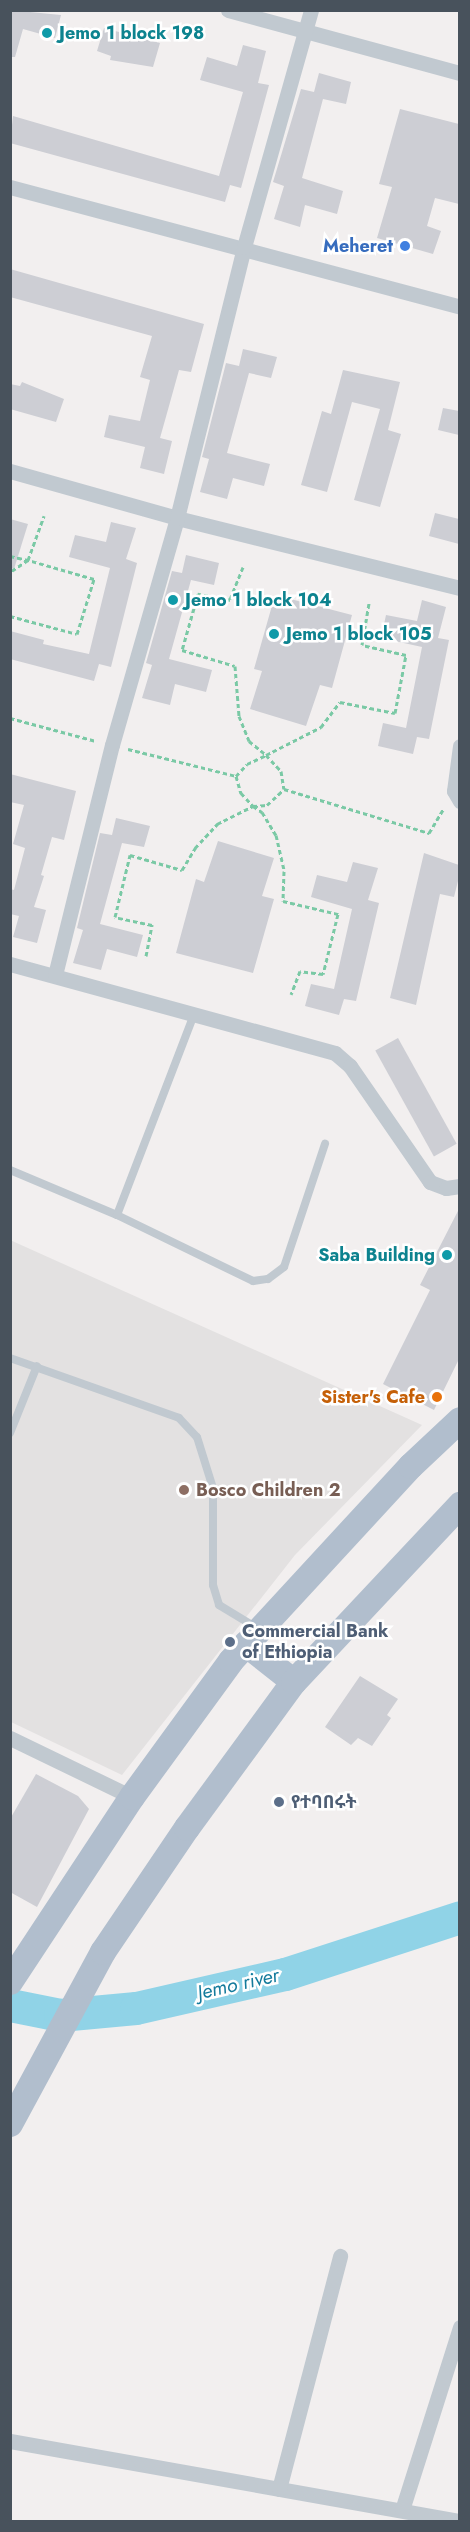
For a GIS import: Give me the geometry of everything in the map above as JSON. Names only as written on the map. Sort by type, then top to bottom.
[{"type":"main road","points":[[10,1982],[132,1797],[253,1637],[411,1466],[459,1420]]},
{"type":"main road","points":[[10,2124],[103,1952],[294,1682],[459,1506]]},
{"type":"main road","points":[[253,1637],[294,1682]]},
{"type":"street","points":[[228,10],[459,73]]},
{"type":"street","points":[[55,975],[112,745],[177,518],[244,247],[311,10]]},
{"type":"street","points":[[10,187],[244,247],[459,307]]},
{"type":"street","points":[[10,471],[177,518],[459,588]]},
{"type":"street","points":[[457,796],[459,746]]},
{"type":"street","points":[[10,964],[335,1053],[350,1066],[430,1182],[446,1188],[459,1186]]},
{"type":"street","points":[[10,1738],[132,1797]]},
{"type":"street","points":[[279,2489],[340,2256]]},
{"type":"street","points":[[402,2510],[459,2327]]},
{"type":"street","points":[[10,2441],[459,2521]]},
{"type":"lane","points":[[117,1215],[194,1014]]},
{"type":"lane","points":[[10,1170],[117,1215],[252,1281],[268,1279],[284,1266],[325,1144]]},
{"type":"lane","points":[[10,1358],[178,1418],[197,1437],[213,1488],[213,1585],[219,1605],[253,1637]]},
{"type":"lane","points":[[10,1433],[37,1366]]},
{"type":"path","points":[[10,572],[28,560],[44,516]]},
{"type":"path","points":[[10,556],[94,579],[77,634],[10,616]]},
{"type":"path","points":[[243,567],[230,600],[198,594],[182,650],[235,666],[239,716],[249,741],[281,771],[284,789]]},
{"type":"path","points":[[236,776],[247,764],[321,727],[340,702],[395,713],[406,655],[362,645],[369,603]]},
{"type":"path","points":[[10,718],[236,776]]},
{"type":"path","points":[[236,776],[241,793],[262,812],[276,835],[284,871],[283,901],[338,915],[323,974],[300,971],[291,994]]},
{"type":"path","points":[[284,789],[429,833],[457,796]]},
{"type":"path","points":[[146,956],[152,925],[116,917],[130,855],[182,870],[195,848],[217,824],[253,806],[267,805],[284,789]]},
{"type":"shaded area","name":"Bosco Children 2","points":[[10,1240],[422,1425],[295,1555],[122,1775],[11,1722]]},
{"type":"building","name":"Jemo 1 block 198","points":[[10,10],[61,15],[55,38],[23,29],[15,57],[10,57]]},
{"type":"building","points":[[104,28],[160,43],[153,67],[110,60],[111,56],[97,51]]},
{"type":"building","points":[[243,45],[266,51],[258,83],[269,85],[241,188],[230,185],[225,202],[10,143],[13,116],[219,176],[243,92],[200,80],[207,57],[237,66]]},
{"type":"building","points":[[319,73],[351,82],[346,104],[323,99],[302,178],[343,191],[337,214],[305,205],[300,227],[274,219],[284,186],[273,182],[301,89],[314,92]]},
{"type":"building","points":[[400,109],[459,124],[459,204],[435,198],[427,226],[441,231],[433,254],[377,238],[392,187],[379,184]]},
{"type":"building","points":[[10,269],[204,324],[191,372],[179,370],[160,438],[172,441],[164,474],[140,468],[145,447],[104,437],[109,415],[140,421],[150,380],[140,377],[152,336],[10,297]]},
{"type":"building","points":[[243,349],[277,357],[271,378],[249,373],[227,453],[270,464],[264,486],[233,478],[227,499],[200,492],[209,459],[202,457],[226,363],[239,366]]},
{"type":"building","points":[[343,370],[400,382],[388,430],[401,434],[380,507],[354,500],[380,409],[352,402],[327,492],[301,485],[322,411],[331,414]]},
{"type":"building","points":[[22,382],[64,399],[56,422],[10,409],[10,384],[20,386]]},
{"type":"building","points":[[443,408],[459,411],[459,435],[438,430]]},
{"type":"building","points":[[435,513],[459,519],[459,544],[429,536]]},
{"type":"building","points":[[10,519],[28,524],[14,569],[10,568]]},
{"type":"building","points":[[111,522],[136,528],[126,559],[137,563],[111,667],[99,664],[94,681],[10,659],[10,631],[44,640],[43,644],[89,654],[110,568],[69,557],[75,535],[106,542]]},
{"type":"building","points":[[186,555],[219,563],[214,585],[191,580],[169,659],[212,670],[206,692],[175,684],[170,705],[142,698],[152,665],[146,663],[172,571],[182,573]]},
{"type":"building","points":[[275,595],[352,615],[332,688],[320,685],[306,726],[250,709],[262,671],[254,669]]},
{"type":"building","points":[[422,600],[446,607],[438,638],[449,640],[429,739],[417,737],[413,754],[378,746],[383,723],[406,728],[422,647],[381,638],[386,615],[417,621]]},
{"type":"building","points":[[10,774],[76,791],[64,840],[52,837],[41,875],[44,876],[34,907],[46,910],[37,943],[13,937],[19,916],[10,914],[10,889],[14,890],[25,848],[13,844],[24,805],[10,802]]},
{"type":"building","points":[[116,818],[150,826],[144,847],[122,843],[100,924],[143,935],[137,957],[107,949],[101,970],[73,963],[83,930],[77,928],[100,833],[112,835]]},
{"type":"building","points":[[218,841],[274,858],[262,896],[274,899],[253,973],[176,953],[196,879],[204,882]]},
{"type":"building","points":[[424,853],[459,865],[459,877],[454,897],[440,894],[416,1005],[390,998]]},
{"type":"building","points":[[353,862],[378,868],[368,900],[379,903],[356,1001],[344,999],[339,1015],[305,1006],[311,984],[334,989],[352,909],[311,897],[317,875],[347,882]]},
{"type":"building","points":[[398,1038],[457,1144],[434,1156],[375,1051]]},
{"type":"building","points":[[459,1209],[459,1359],[434,1410],[383,1384],[430,1290],[420,1285]]},
{"type":"building","points":[[360,1676],[398,1699],[387,1715],[391,1718],[372,1746],[358,1738],[351,1745],[325,1727]]},
{"type":"building","points":[[36,1774],[78,1796],[89,1809],[37,1907],[10,1892],[10,1819]]},
{"type":"waterway","name":"Jemo river","points":[[10,2005],[60,2015],[136,2008],[285,1974],[460,1917]]},
{"type":"place","name":"Jemo 1 block 198","points":[[47,33]]},
{"type":"place","name":"Meheret","points":[[405,246]]},
{"type":"place","name":"Jemo 1 block 104","points":[[173,600]]},
{"type":"place","name":"Jemo 1 block 105","points":[[274,634]]},
{"type":"place","name":"Saba Building","points":[[447,1255]]},
{"type":"place","name":"Sister's Cafe","points":[[437,1397]]},
{"type":"place","name":"Bosco Children 2","points":[[184,1490]]},
{"type":"place","name":"Commercial Bank of Ethiopia","points":[[230,1642]]},
{"type":"place","name":"የተባበሩት","points":[[279,1802]]}]
